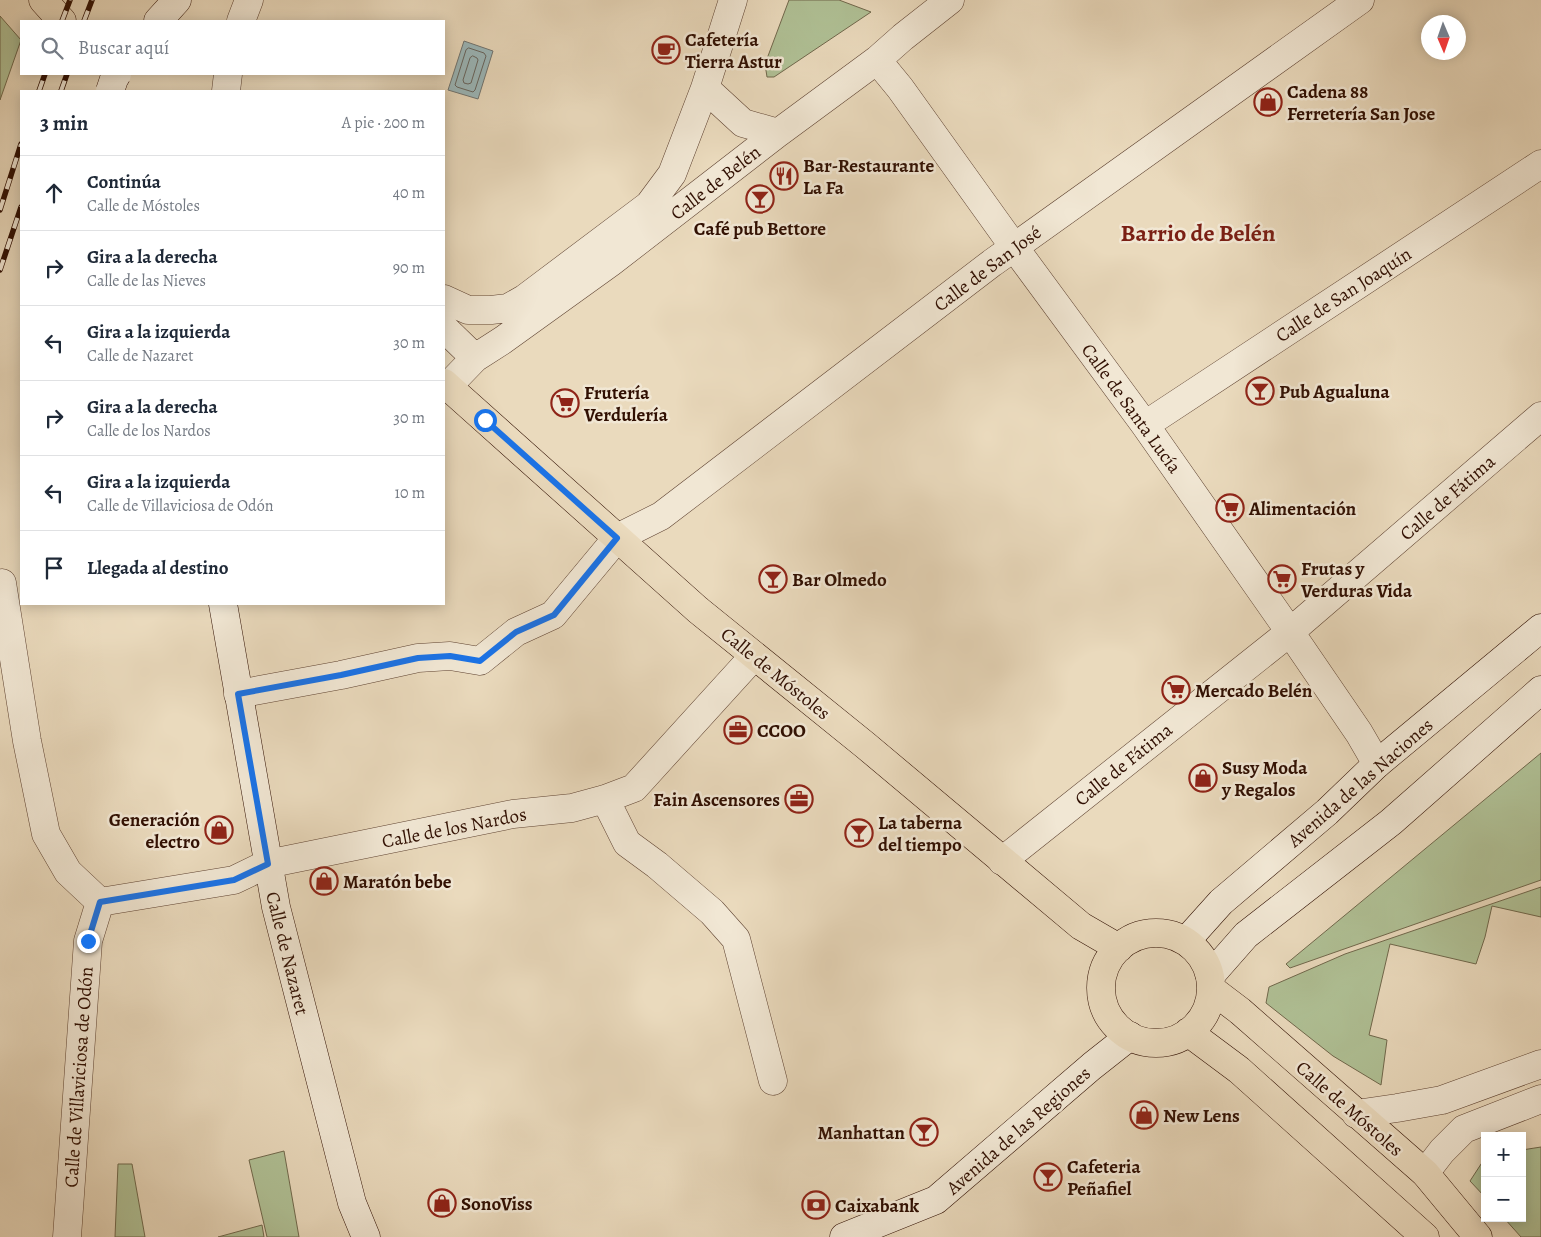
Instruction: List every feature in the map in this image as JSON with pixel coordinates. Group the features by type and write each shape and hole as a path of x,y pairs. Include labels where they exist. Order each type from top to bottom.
{"main road":[{"path":"43,0 61,20"},
{"path":"108,75 121,90"},
{"name":"Calle de Móstoles","path":"446,385 608,548 698,610 865,745 1081,926 1119,948"},
{"path":"1151,933 1169,934 1186,941 1197,950 1205,962 1211,983 1208,1006 1201,1021 1188,1032 1170,1041 1163,1042 1149,1042 1130,1036 1114,1023 1104,1005 1101,984 1106,964 1119,948 1134,937 1151,933"},
{"name":"Calle de Móstoles","path":"1211,983 1356,1114 1425,1173 1478,1237"},
{"path":"1188,1032 1239,1070 1425,1237"}],"street":[{"path":"159,20 177,0"},
{"path":"241,20 249,0"},
{"path":"445,299 468,310 508,308 524,299 649,204 672,174 706,88 733,0"},
{"name":"Calle de Belén","path":"446,385 475,358 610,263 778,133 877,60 950,0"},
{"name":"Calle de San José","path":"608,548 661,516 1014,247 1360,0"},
{"name":"Calle de Santa Lucía","path":"877,60 900,88 1145,425 1290,632 1359,733 1377,764"},
{"path":"110,90 116,75"},
{"path":"226,90 228,75"},
{"path":"706,88 743,123 778,133"},
{"name":"Calle de San Joaquín","path":"1145,425 1541,164"},
{"path":"445,329 475,358"},
{"name":"Calle de Fátima","path":"1002,861 1290,632 1541,416"},
{"path":"238,694 341,675 418,658 450,656 480,661 516,632 554,615 608,548"},
{"path":"2,583 27,741 46,834 68,872 100,902"},
{"name":"Calle de Nazaret","path":"223,605 278,916 352,1203 366,1237"},
{"name":"Avenida de las Naciones","path":"1186,941 1221,902 1327,812 1377,764 1541,628"},
{"name":"Calle de los Nardos","path":"100,902 234,880 268,864 513,814 572,808 634,788 754,656"},
{"path":"1211,983 1246,935 1391,822 1541,690"},
{"path":"605,798 627,843 657,865 712,912 736,939 773,1081"},
{"name":"Calle de Villaviciosa de Odón","path":"67,1237 88,941 100,902"},
{"name":"Avenida de las Regiones","path":"844,1237 936,1200 1092,1066 1130,1036"},
{"path":"1356,1114 1442,1100 1541,1064"},
{"path":"1425,1173 1442,1151 1464,1129 1541,1099"}],"green space":[{"path":"789,0 839,0 871,12 774,77 767,77 765,64"},
{"path":"0,16 20,39 20,43 0,100"},
{"path":"1541,753 1541,880 1290,968 1286,964"},
{"path":"1541,887 1541,917 1492,906 1476,964 1390,944 1369,1035 1387,1040 1381,1085 1333,1056 1266,1003 1269,987 1345,954"},
{"path":"1541,1147 1541,1237 1521,1237 1508,1222 1526,1222 1526,1149"},
{"path":"284,1151 299,1237 267,1237 249,1160"},
{"path":"118,1164 132,1164 145,1237 115,1237"},
{"path":"1481,1164 1481,1193 1470,1181"},
{"path":"262,1225 264,1237 218,1237"}],"water":[{"path":"464,41 493,51 478,99 448,90"}],"railway":[{"path":"62,20 70,0"},
{"path":"84,20 92,0"},
{"path":"39,90 45,75"},
{"path":"61,90 67,75"},
{"path":"0,210 20,147"},
{"path":"0,270 20,210"}],"place":[{"name":"Cafetería Tierra Astur","path":"666,50"},
{"name":"Cadena 88 Ferretería San Jose","path":"1268,102"},
{"name":"Bar-Restaurante La Fa","path":"784,176"},
{"name":"Café pub Bettore","path":"760,199"},
{"name":"Pub Agualuna","path":"1260,391"},
{"name":"Frutería Verdulería","path":"565,403"},
{"name":"Alimentación","path":"1230,508"},
{"name":"Bar Olmedo","path":"773,579"},
{"name":"Frutas y Verduras Vida","path":"1282,579"},
{"name":"Mercado Belén","path":"1176,690"},
{"name":"CCOO","path":"738,730"},
{"name":"Susy Moda y Regalos","path":"1203,778"},
{"name":"Fain Ascensores","path":"799,799"},
{"name":"Generación electro","path":"219,830"},
{"name":"La taberna del tiempo","path":"859,833"},
{"name":"Maratón bebe","path":"324,881"},
{"name":"New Lens","path":"1144,1115"},
{"name":"Manhattan","path":"924,1132"},
{"name":"Cafeteria Peñafiel","path":"1048,1177"},
{"name":"SonoViss","path":"442,1203"},
{"name":"Caixabank","path":"816,1205"}],"district":[{"name":"Barrio de Belén","path":"1198,233"}],"route":[{"path":"88,941 100,902 234,880 268,864 238,694 341,675 418,658 450,656 480,661 516,632 554,615 617,538 485,420"}]}
